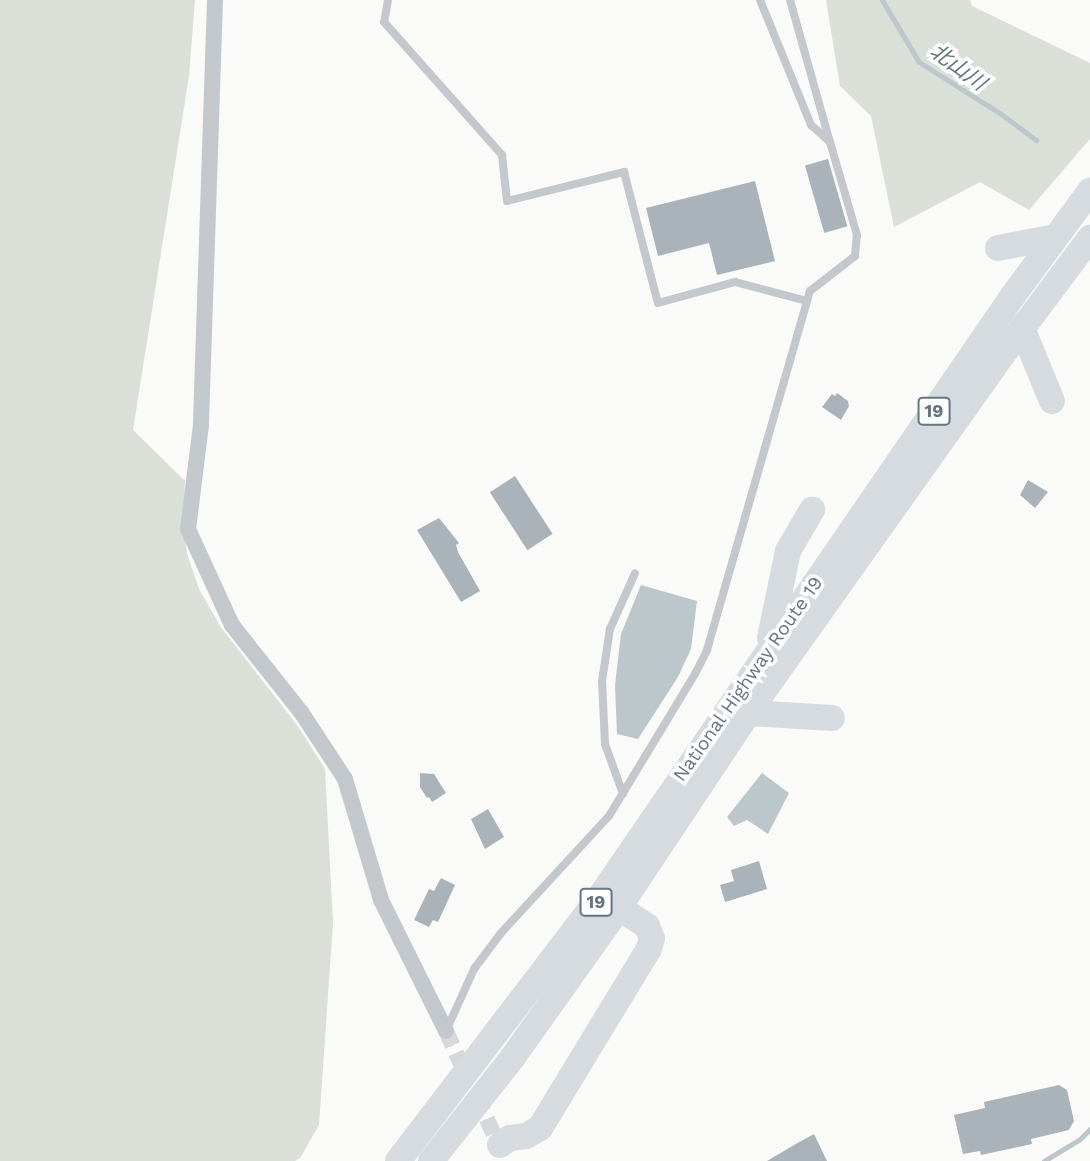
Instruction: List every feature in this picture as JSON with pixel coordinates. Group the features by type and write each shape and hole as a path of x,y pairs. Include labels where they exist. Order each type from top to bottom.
{"highway":[{"name":"National Highway Route 19","path":"398,1161 597,901 768,650 1090,191"},
{"path":"998,248 1056,237"},
{"name":"National Highway Route 19","path":"431,1161 513,1057 619,908 748,713 1022,328 1090,238"},
{"path":"1022,328 1052,401"},
{"path":"768,650 788,551 812,510"},
{"path":"748,713 832,718"},
{"path":"502,1148 510,1138 526,1136 540,1128 649,950 652,938 647,926 619,908"}],"street":[{"path":"215,0 201,425 188,529 232,625 301,712 345,779 381,900 446,1031"}],"lane":[{"path":"387,0 384,22 502,155 507,201 624,172 658,303 735,282 807,301"},
{"path":"760,0 811,125 830,142"},
{"path":"446,1031 474,969 501,933 608,816 695,674 707,650 810,290 855,256 857,235 790,0"},
{"path":"623,794 605,744 602,681 610,629 635,573"}],"shaded area":[{"path":"0,0 195,0 189,76 133,430 185,481 183,521 187,554 199,589 220,626 297,725 325,769 333,923 319,1125 300,1158 295,1161 0,1161"},
{"path":"826,0 970,0 972,6 1090,63 1090,139 1029,210 980,182 894,227 871,116 840,86"},
{"path":"641,585 697,601 691,649 678,677 638,739 617,734 615,685 621,634"},
{"path":"762,773 789,793 768,834 747,820 734,826 727,817"}],"building":[{"path":"828,159 847,226 824,233 805,166"},
{"path":"755,181 775,261 717,275 709,243 658,256 646,208"},
{"path":"837,393 848,401 849,406 841,420 822,407 832,394 835,396"},
{"path":"515,476 553,534 527,550 490,492"},
{"path":"1028,480 1048,492 1035,508 1020,495"},
{"path":"439,518 459,543 456,545 458,552 480,591 461,602 417,530"},
{"path":"420,773 434,774 446,793 432,802 420,787"},
{"path":"488,809 504,837 485,849 471,819"},
{"path":"759,861 767,889 725,902 720,885 734,881 731,870"},
{"path":"441,878 455,885 438,922 433,920 429,927 414,920 429,889 434,891"},
{"path":"1059,1085 1067,1090 1074,1121 1069,1130 1031,1139 1032,1144 981,1155 980,1151 963,1154 954,1115 985,1108 984,1102"},
{"path":"814,1134 827,1161 767,1161 794,1145"}],"waterway":[{"name":"北山川","path":"882,0 919,62 1001,114 1036,140"},
{"path":"1044,1161 1080,1139 1090,1129"}],"tunnel":[{"path":"446,1031 467,1077"},
{"path":"477,1097 495,1137"}]}
